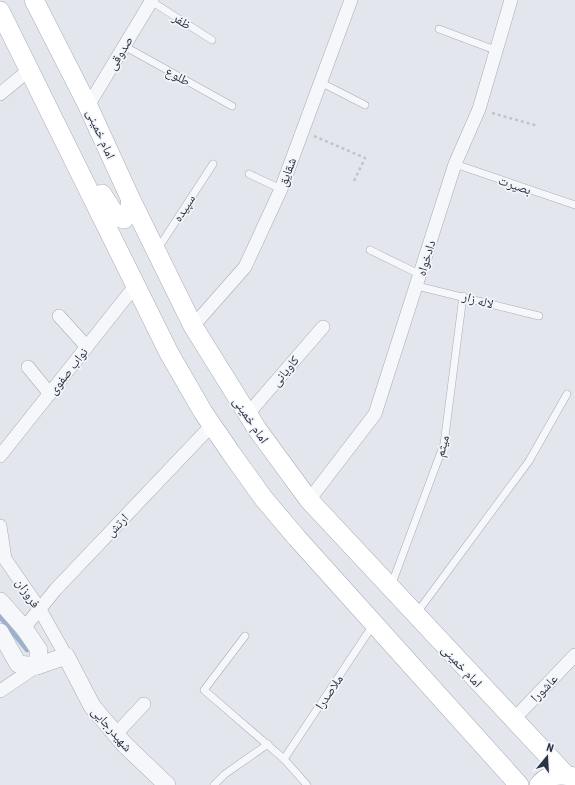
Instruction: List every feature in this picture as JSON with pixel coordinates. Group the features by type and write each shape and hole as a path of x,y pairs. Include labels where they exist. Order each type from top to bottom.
{"main road":[{"name":"امام خمینی","path":"34,0 88,106 131,200 193,326 248,415 309,500 513,720 572,776"},
{"path":"0,11 169,353 212,425 264,499 374,625 520,785"},
{"path":"71,156 87,171 116,216 124,219 129,212 131,200"},
{"path":"539,785 547,778 572,776"}],"street":[{"name":"شقایق","path":"193,326 245,267 281,189 351,0"},
{"name":"دادخواه","path":"309,500 375,414 455,164 479,109 495,50 511,0"},
{"name":"صدوقی","path":"88,106 152,1"},
{"path":"0,94 29,70"},
{"name":"نواب صفوی","path":"0,456 135,286"},
{"path":"59,316 87,347"},
{"name":"کاویانی","path":"248,415 323,327"},
{"path":"28,367 50,394"},
{"name":"ارتش","path":"24,628 39,608 212,425"},
{"name":"فروزان","path":"0,526 5,559 39,608 66,656"},
{"path":"0,601 24,628 39,650 37,666"},
{"path":"0,632 18,664 37,666"},
{"name":"عاشورا","path":"513,720 575,655"},
{"path":"0,691 37,666 66,656"},
{"name":"شهیدرجایی","path":"66,656 92,706 116,734 167,785"},
{"path":"116,734 144,704"}],"lane":[{"name":"ظفر","path":"152,1 212,40"},
{"path":"439,29 495,50"},
{"name":"طلوع","path":"124,46 232,106"},
{"path":"320,82 365,105"},
{"name":"سپیده","path":"156,252 213,164"},
{"name":"بصیرت","path":"455,164 575,205"},
{"path":"249,174 281,189"},
{"name":"لاله زار","path":"370,250 419,280 463,296 539,316"},
{"name":"میثم","path":"391,588 444,444 463,296"},
{"path":"415,616 529,461 567,394"},
{"name":"ملاصدرا","path":"284,759 374,625"},
{"path":"245,636 204,690 268,744 284,759 307,785"},
{"path":"214,785 225,774 268,744"}],"path":[{"path":"479,109 538,126"},
{"path":"302,131 365,158 354,181"}],"waterway":[{"path":"0,617 27,650"}]}
